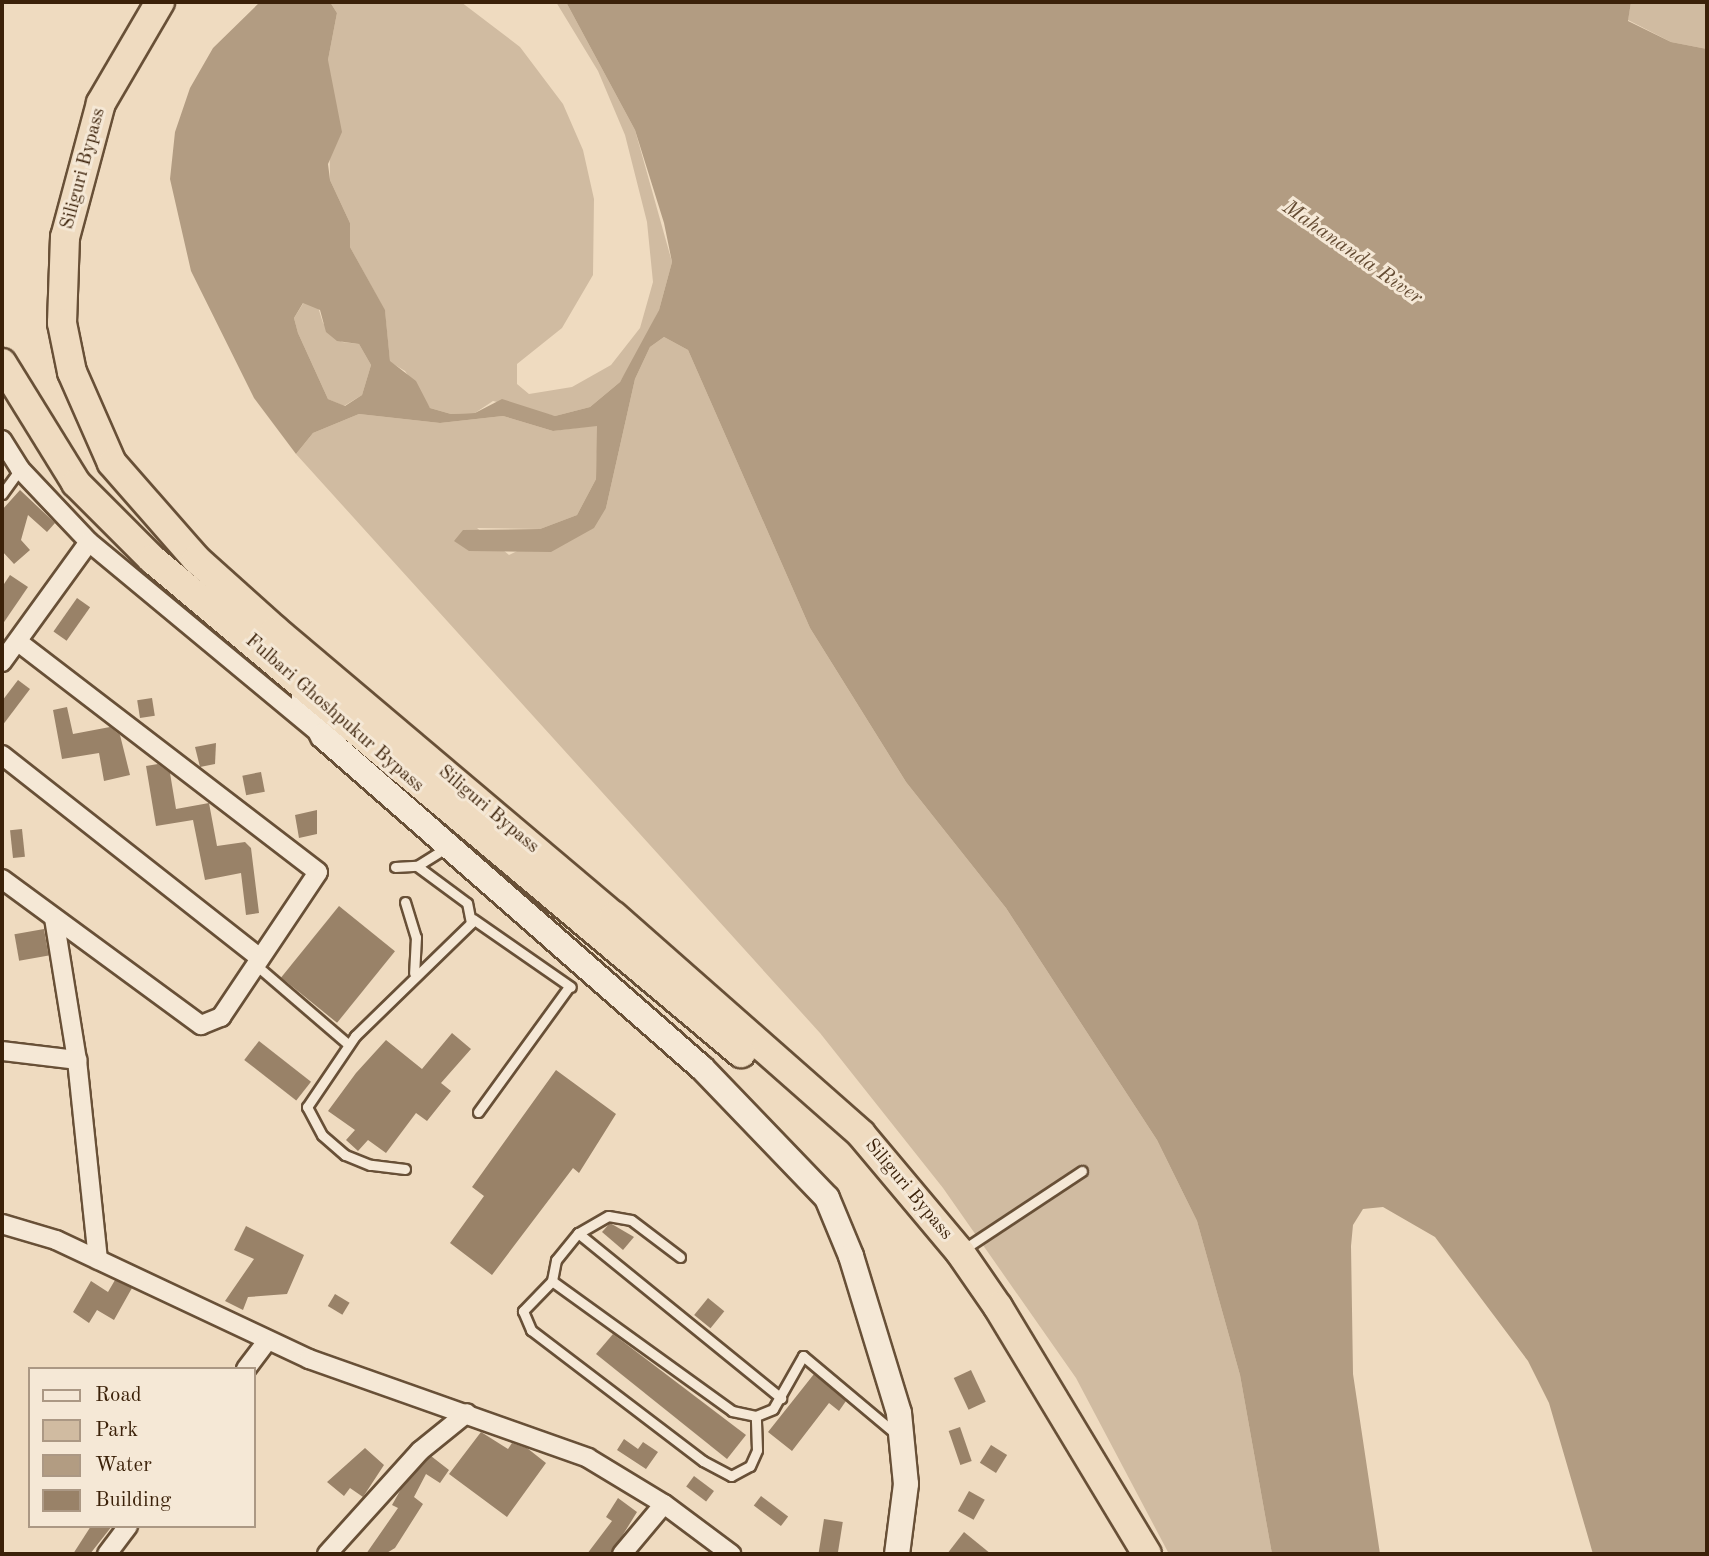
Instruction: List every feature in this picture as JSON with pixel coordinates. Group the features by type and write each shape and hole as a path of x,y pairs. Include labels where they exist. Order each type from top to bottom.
{"highway":[{"name":"Siliguri Bypass","path":"160,2 101,103 65,237 62,323 72,373 112,463 196,559 861,1134 960,1252 1100,1468 1147,1554"},
{"name":"Fulbari Ghoshpukur Bypass","path":"2,363 76,483 152,559 709,1028 814,1106 928,1215"}],"main road":[{"path":"304,689 304,703 323,736 589,965 748,1111 817,1184 851,1256 904,1441 906,1484 897,1554"}],"street":[{"path":"2,440 20,469 89,542 323,736"},
{"path":"2,662 89,542"},
{"path":"2,879 201,1025 221,1017 318,872 18,642"},
{"path":"2,755 258,962"},
{"path":"54,918 77,1060 98,1260"},
{"path":"2,1051 77,1060"},
{"path":"2,1224 49,1236 267,1341 371,1383 467,1413 588,1458 664,1504 731,1554"},
{"path":"248,1367 267,1341"},
{"path":"327,1554 420,1451 467,1413"},
{"path":"622,1554 664,1504"},
{"path":"107,1554 126,1528"}],"lane":[{"path":"2,494 20,469"},
{"path":"395,867 417,866 438,853"},
{"path":"417,866 467,903 473,919 527,952 570,987 478,1112"},
{"path":"405,902 416,937 414,973"},
{"path":"405,1169 370,1166 345,1155 308,1112 309,1098 348,1044 414,973 473,919"},
{"path":"258,962 348,1044"},
{"path":"960,1252 1082,1171"},
{"path":"680,1257 642,1227 619,1216 597,1220 578,1233 556,1260 552,1281 523,1311 530,1331 713,1468 731,1476 750,1466 757,1450 756,1416"},
{"path":"578,1233 781,1398"},
{"path":"552,1281 725,1408 756,1416"},
{"path":"756,1416 781,1398 803,1356 904,1441"}],"green space":[{"path":"330,2 461,2 520,47 563,104 583,150 594,199 593,275 562,328 517,364 517,384 529,394 572,387 611,365 640,328 653,282 647,222 625,135 598,71 556,2 566,2 635,130 672,262 659,310 638,353 620,382 590,407 555,416 493,401 475,413 451,414 430,408 405,371 390,362 385,311 350,247 350,223 330,180 328,60 337,13"},
{"path":"1631,2 1707,2 1707,49 1671,42 1628,20"},
{"path":"304,302 318,307 323,323 342,342 359,344 371,365 362,395 344,406 328,399 298,333 294,318"},
{"path":"664,337 688,350 810,628 906,782 1006,908 1157,1140 1197,1221 1240,1375 1272,1554 1169,1554 1076,1378 943,1188 820,1033 296,454 313,433 359,414 440,423 503,416 553,431 598,425 596,479 577,515 540,529 477,528 509,555 606,508 635,379 650,347"}],"water":[{"name":"Mahananda River","path":"260,2 330,2 337,13 328,60 342,132 328,164 330,180 350,223 350,247 385,310 390,361 416,381 430,408 451,414 475,413 502,399 555,416 590,407 620,382 659,310 672,262 664,223 635,130 566,2 1631,2 1628,21 1671,42 1707,49 1707,1554 1593,1554 1549,1403 1528,1361 1435,1237 1383,1207 1363,1209 1353,1225 1351,1246 1353,1374 1380,1554 1272,1554 1240,1375 1197,1221 1157,1140 1006,908 906,782 810,628 688,350 664,337 650,347 635,379 606,508 594,528 551,552 469,551 454,541 463,530 540,529 577,515 596,479 597,426 553,431 503,416 440,423 359,414 313,433 296,454 254,398 191,271 170,179 175,132 190,88 213,48","holes":["303,303 320,310 326,332 337,341 359,344 371,365 362,395 345,406 328,399 298,333 294,318"]}],"building":[{"path":"20,490 55,523 47,532 28,515 21,540 30,550 14,564 2,551 2,510"},
{"path":"10,575 28,587 2,625 2,587"},
{"path":"77,598 90,607 67,641 53,632"},
{"path":"18,680 30,689 2,726 2,701"},
{"path":"152,698 155,716 140,718 137,700"},
{"path":"67,707 73,734 110,727 120,735 130,775 104,781 99,753 62,759 53,710"},
{"path":"216,743 215,764 200,767 195,747"},
{"path":"158,764 170,773 176,809 209,803 217,846 245,842 251,848 259,913 246,915 241,873 205,880 193,820 156,826 146,766"},
{"path":"261,772 265,792 246,795 242,776"},
{"path":"317,810 317,834 299,838 295,815"},
{"path":"22,829 25,857 13,858 10,830"},
{"path":"339,906 395,951 337,1023 281,977"},
{"path":"44,929 49,956 19,961 14,934"},
{"path":"452,1033 471,1049 441,1083 451,1091 427,1121 416,1113 386,1153 368,1140 358,1151 346,1140 355,1130 328,1111 356,1073 386,1040 422,1069"},
{"path":"259,1041 311,1082 296,1101 244,1060"},
{"path":"556,1070 616,1114 579,1173 573,1168 492,1275 450,1243 484,1196 472,1187"},
{"path":"610,1223 634,1237 623,1250 602,1232"},
{"path":"246,1226 304,1255 287,1294 248,1297 243,1310 225,1301 254,1259 234,1250"},
{"path":"115,1280 132,1288 114,1320 97,1310 89,1323 73,1312 91,1281 108,1292"},
{"path":"335,1294 350,1303 342,1315 328,1306"},
{"path":"708,1298 724,1311 710,1328 694,1315"},
{"path":"613,1334 746,1435 727,1459 596,1354"},
{"path":"971,1370 986,1402 969,1410 954,1378"},
{"path":"814,1374 846,1401 839,1411 829,1403 792,1451 768,1432"},
{"path":"960,1427 972,1461 960,1465 949,1431"},
{"path":"481,1432 508,1449 512,1443 527,1448 546,1463 507,1517 449,1474"},
{"path":"624,1439 638,1449 643,1442 658,1452 646,1469 617,1450"},
{"path":"991,1445 1007,1455 996,1473 980,1463"},
{"path":"365,1448 384,1465 363,1497 350,1488 344,1496 327,1482"},
{"path":"431,1456 449,1470 440,1483 426,1474 414,1497 423,1504 395,1548 385,1554 366,1554 398,1508 392,1505 401,1489"},
{"path":"694,1476 714,1491 706,1501 686,1486"},
{"path":"969,1491 985,1500 974,1520 958,1511"},
{"path":"761,1496 788,1516 781,1526 754,1506"},
{"path":"618,1498 637,1512 611,1554 587,1554 612,1521 606,1517"},
{"path":"824,1519 843,1522 838,1554 819,1554"},
{"path":"90,1528 110,1528 90,1554 73,1554"},
{"path":"964,1532 991,1554 947,1554"}]}
